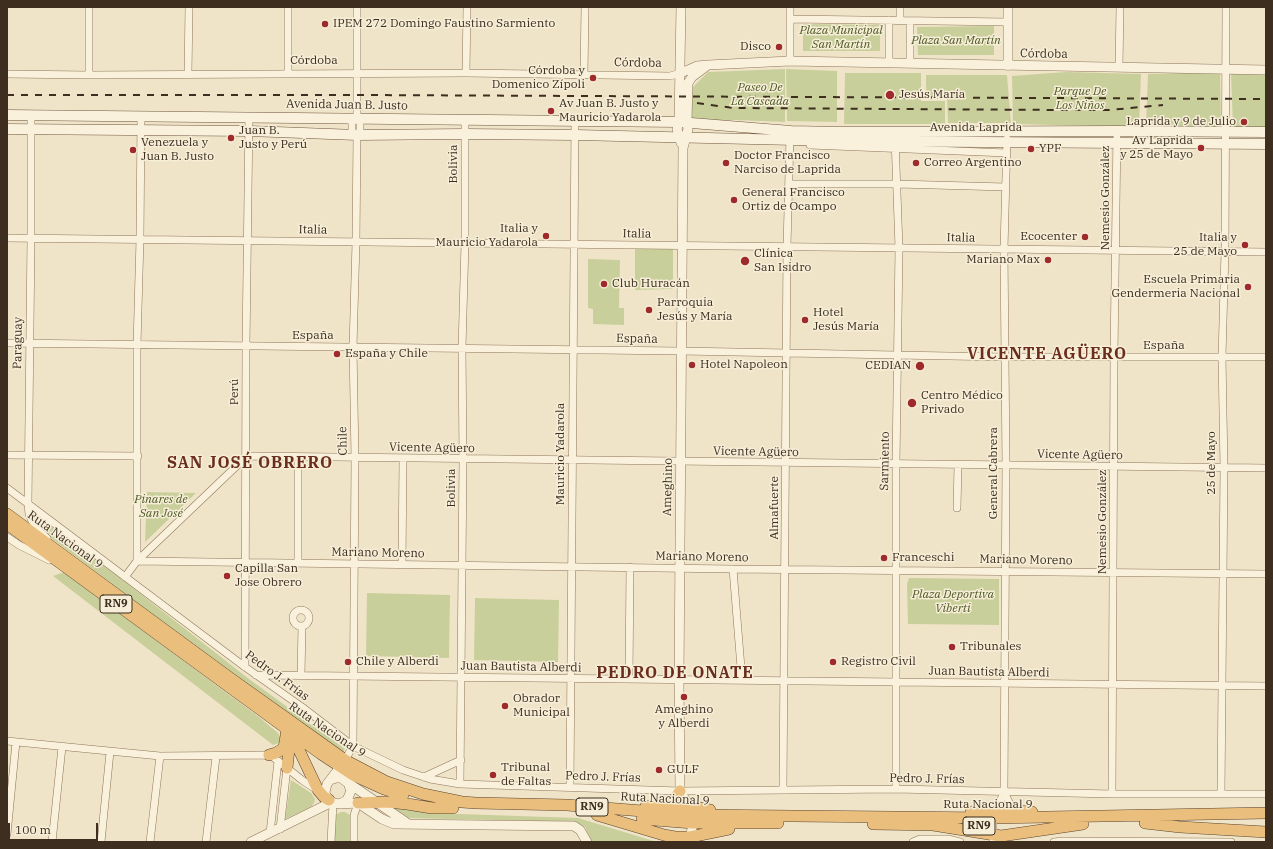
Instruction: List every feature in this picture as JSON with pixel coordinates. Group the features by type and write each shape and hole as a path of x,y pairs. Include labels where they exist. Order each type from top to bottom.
{"highway":[{"name":"Ruta Nacional 9","path":"7,514 261,701 342,764 365,771 398,786 462,802 566,805 664,822 692,815 746,815 932,821"},
{"name":"Ruta Nacional 9","path":"7,524 269,716 378,786 397,794 453,808 488,811 598,811"},
{"path":"269,716 299,750 329,798"},
{"path":"273,758 276,753 284,748 286,734"},
{"path":"286,734 289,749 287,768"},
{"path":"669,806 680,791"},
{"path":"353,800 407,804 432,808 453,808"},
{"name":"RN9","path":"598,811 616,805 669,806 692,815"},
{"path":"932,821 993,826 1013,810 1070,817"},
{"name":"RN9","path":"598,811 666,838 675,837 690,839 715,831 765,823"},
{"name":"Ruta Nacional 9","path":"993,826 1070,817 1266,813"},
{"path":"932,821 950,814 993,826 1001,836 1014,838 1083,824"},
{"name":"Ruta Nacional 9","path":"692,815 765,823 932,821"},
{"name":"Ruta Nacional 9","path":"993,826 1266,821"},
{"path":"1145,823 1180,827 1266,832"}],"main road":[{"name":"Avenida Juan B. Justo","path":"7,115 683,122"},
{"name":"Avenida Laprida","path":"683,122 790,138"},
{"path":"7,129 141,130 357,135 465,134 683,137"},
{"name":"Avenida Laprida","path":"895,141 1007,131 1266,132"},
{"name":"Avenida Laprida","path":"683,137 790,138 839,141 1266,144"}],"street":[{"path":"89,7 89,75"},
{"path":"188,74 189,7"},
{"path":"288,7 288,73"},
{"name":"Chile","path":"353,746 355,458 353,347 357,135 360,131 360,123 357,118 357,7"},
{"path":"466,73 467,7"},
{"path":"584,74 585,7"},
{"path":"681,7 683,122"},
{"path":"790,7 790,61"},
{"path":"900,7 900,20"},
{"path":"1008,7 1008,66"},
{"path":"1119,67 1120,7"},
{"name":"25 de Mayo","path":"1221,794 1224,468 1222,357 1225,251 1226,7"},
{"path":"790,19 1008,22"},
{"path":"889,20 889,62"},
{"path":"910,20 910,62"},
{"name":"Córdoba","path":"7,74 466,73 670,76 697,66 790,61 910,62 1008,66 1266,70"},
{"path":"683,122 688,83 692,77 708,65"},
{"name":"Paraguay","path":"31,115 28,504 29,514 37,528 66,557"},
{"path":"137,561 137,345 141,116"},
{"name":"Perú","path":"245,667 246,346 249,117"},
{"name":"Bolivia","path":"460,784 463,459 462,348 465,120"},
{"name":"Mauricio Yadarola","path":"570,787 575,121"},
{"name":"Ameghino","path":"680,791 679,679 683,137 677,129 683,122"},
{"name":"General Cabrera","path":"1004,792 1006,465 1004,249 1007,131"},
{"name":"Nemesio González","path":"1112,794 1115,467 1114,356 1117,131"},
{"name":"Almafuerte","path":"784,790 787,246 790,138"},
{"path":"895,141 1006,153"},
{"name":"Sarmiento","path":"895,141 899,248 896,464 896,789"},
{"path":"789,184 897,184 1006,187"},
{"name":"Italia","path":"7,238 1266,252"},
{"name":"España","path":"7,343 787,352 898,355 1266,357"},
{"path":"7,455 138,456"},
{"path":"125,577 137,561 246,457"},
{"name":"Vicente Agüero","path":"246,457 1266,468"},
{"path":"298,458 298,563"},
{"path":"402,564 403,459"},
{"path":"957,508 958,465"},
{"name":"Pedro J. Frías","path":"7,488 245,667 353,746 403,770 424,777 460,784 680,791 896,789 1112,794 1266,794"},
{"path":"7,537 19,545 70,571"},
{"name":"Mariano Moreno","path":"137,561 786,570 1266,574"},
{"path":"630,567 630,679"},
{"path":"733,569 742,680"},
{"path":"301,675 302,626"},
{"name":"Juan Bautista Alberdi","path":"256,675 1266,686"},
{"path":"7,741 160,756 273,758 329,798 353,800 394,824 574,826 578,828 587,842"},
{"path":"7,834 16,742"},
{"path":"331,842 329,798 326,787 353,746"},
{"path":"52,842 62,747"},
{"path":"101,842 110,752"},
{"path":"150,842 160,756"},
{"path":"206,842 216,756"},
{"path":"270,833 273,758"},
{"path":"424,777 461,760"},
{"path":"280,829 287,768"},
{"path":"330,780 338,778 346,781 407,823"},
{"path":"346,781 350,785 353,800 354,842"},
{"path":"680,791 692,815 690,839"},
{"path":"1004,792 1013,810"},
{"path":"993,826 1004,792"},
{"path":"254,841 311,814 329,798"},
{"path":"568,826 575,832 581,842"},
{"path":"913,842 925,839 948,839 960,842"},
{"path":"1054,842 1231,842"}],"green space":[{"name":"Plaza Municipal San Martín","path":"803,24 880,25 880,51 803,51"},
{"name":"Plaza San Martín","path":"994,26 994,55 918,55 917,27"},
{"name":"Paseo De La Cascada","path":"785,69 785,122 736,120 690,121 693,87 708,72"},
{"path":"786,69 837,71 837,122 787,121"},
{"name":"Parque De Los Niños","path":"1066,72 1141,74 1139,127 1013,124 1012,76"},
{"path":"1220,72 1221,127 1146,125 1148,74"},
{"path":"845,73 921,73 921,101 945,101 945,124 844,124"},
{"path":"1231,74 1266,74 1266,127 1233,127"},
{"path":"926,75 1007,75 1011,123 948,123 947,98 926,98"},
{"path":"635,248 673,249 673,289 635,290"},
{"name":"Club Huracán","path":"588,259 620,260 619,308 624,308 624,325 593,324 593,309 588,308"},
{"name":"Pinares de San José","path":"147,492 196,493 145,542"},
{"path":"50,526 124,581 249,679 345,749 341,754 47,535"},
{"path":"64,572 259,717 278,733 281,738 279,743 273,745 53,576"},
{"name":"Plaza Deportiva Viberti","path":"909,578 999,579 999,625 908,624 907,584"},
{"path":"367,593 450,595 449,658 366,656"},
{"path":"475,598 559,600 558,662 474,660"},
{"path":"291,780 311,793 315,799 311,807 285,819"},
{"path":"388,805 430,813 578,818 657,842 591,842 585,827 576,822 408,818"},
{"path":"345,812 350,815 350,842 335,842 335,815"}],"railway":[{"path":"7,95 1266,99"},
{"path":"697,103 733,108 1062,110 1109,110 1163,105"}],"place":[{"name":"IPEM 272 Domingo Faustino Sarmiento","path":"325,24"},
{"name":"Disco","path":"779,47"},
{"name":"Córdoba y Domenico Zípoli","path":"593,78"},
{"name":"Jesús María","path":"890,95"},
{"name":"Av Juan B. Justo y Mauricio Yadarola","path":"551,111"},
{"name":"Laprida y 9 de Julio","path":"1244,122"},
{"name":"Juan B. Justo y Perú","path":"231,138"},
{"name":"Av Laprida y 25 de Mayo","path":"1201,148"},
{"name":"YPF","path":"1031,149"},
{"name":"Venezuela y Juan B. Justo","path":"133,150"},
{"name":"Doctor Francisco Narciso de Laprida","path":"726,163"},
{"name":"Correo Argentino","path":"916,163"},
{"name":"General Francisco Ortiz de Ocampo","path":"734,200"},
{"name":"Italia y Mauricio Yadarola","path":"546,236"},
{"name":"Ecocenter","path":"1085,237"},
{"name":"Italia y 25 de Mayo","path":"1245,245"},
{"name":"Mariano Max","path":"1048,260"},
{"name":"Clínica San Isidro","path":"745,261"},
{"name":"Club Huracán","path":"604,284"},
{"name":"Escuela Primaria Gendermeria Nacional","path":"1248,287"},
{"name":"Parroquia Jesús y María","path":"649,310"},
{"name":"Hotel Jesús María","path":"805,320"},
{"name":"España y Chile","path":"337,354"},
{"name":"Hotel Napoleon","path":"692,365"},
{"name":"CEDIAN","path":"920,366"},
{"name":"Centro Médico Privado","path":"912,403"},
{"name":"Franceschi","path":"884,558"},
{"name":"Capilla San Jose Obrero","path":"227,576"},
{"name":"Tribunales","path":"952,647"},
{"name":"Chile y Alberdi","path":"348,662"},
{"name":"Registro Civil","path":"833,662"},
{"name":"Ameghino y Alberdi","path":"684,697"},
{"name":"Obrador Municipal","path":"505,706"},
{"name":"GULF","path":"659,770"},
{"name":"Tribunal de Faltas","path":"493,775"}],"district":[{"name":"VICENTE AGÜERO","path":"1047,354"},
{"name":"SAN JOSÉ OBRERO","path":"250,463"},
{"name":"PEDRO DE ONATE","path":"675,673"}]}
